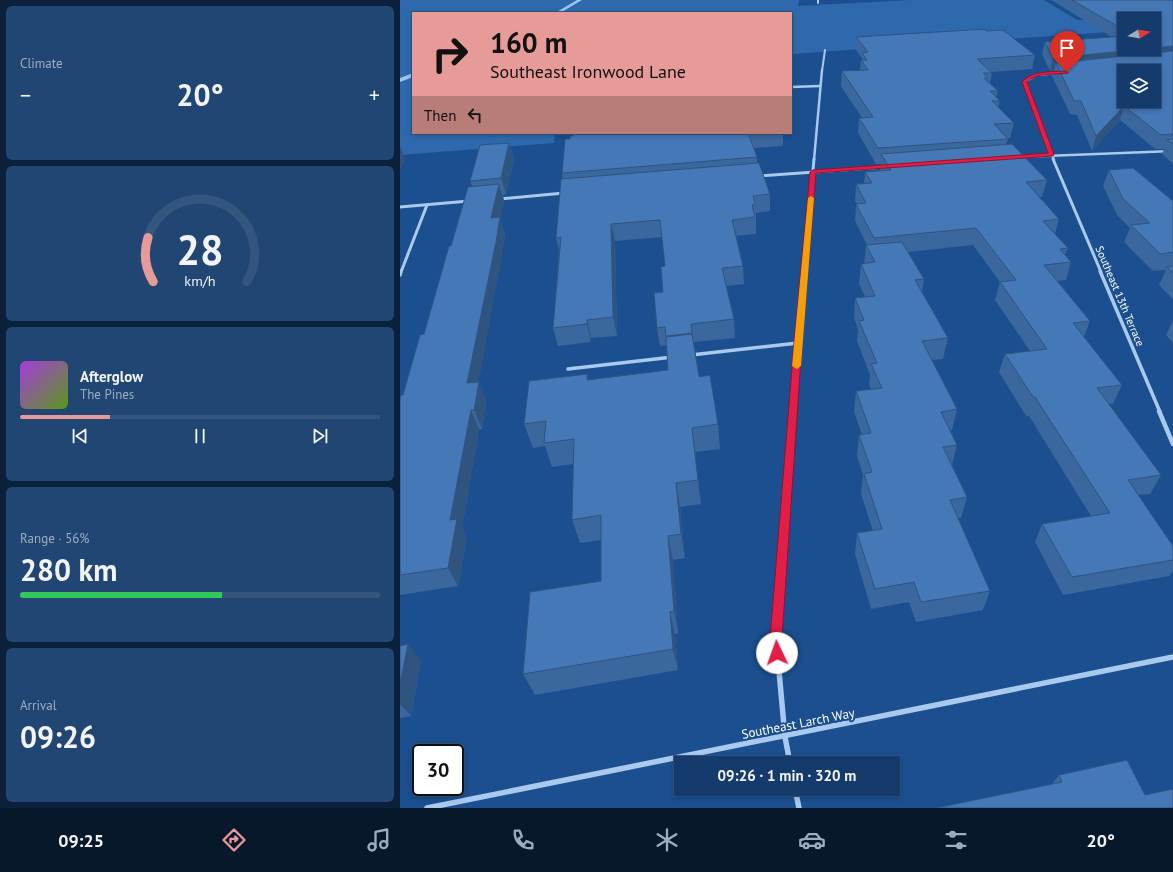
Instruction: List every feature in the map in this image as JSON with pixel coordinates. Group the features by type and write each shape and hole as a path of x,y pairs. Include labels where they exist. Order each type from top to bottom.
{"street":[{"path":"789,756 785,737 776,638 798,343 820,86 825,50"},
{"name":"Southeast 13th Terrace","path":"1059,73 1036,75 1029,77 1025,82 1051,154 1173,444"},
{"path":"792,87 820,86"},
{"path":"1015,157 1051,154 1147,153 1173,151"},
{"path":"753,177 892,166"},
{"path":"499,199 570,192"},
{"path":"400,207 475,201"},
{"path":"400,276 427,205"},
{"path":"683,356 798,343"},
{"path":"568,369 675,357"},
{"name":"Southeast Larch Way","path":"427,808 785,737 1173,657"},
{"path":"796,796 799,808"}],"shaded area":[{"path":"400,0 799,0 798,6 910,0 1044,0 1077,20 1117,18 1117,31 792,54 792,12 412,12 412,134 555,134 554,143 400,155"},
{"path":"1173,14 1161,17 1161,15"}],"building":[{"path":"1072,0 1173,0 1173,46 1161,47 1161,12 1117,12 1117,26"},
{"path":"985,29 986,31 1003,30 1035,55 977,59 992,73 983,73 988,78 984,78 998,91 990,91 1000,101 992,101 1014,123 994,124 1008,139 878,148 859,118 873,117 842,71 868,70 861,60 867,60 862,53 868,52 856,37"},
{"path":"1117,37 1117,52 1053,58 1045,42"},
{"path":"1173,51 1173,134 1161,135 1127,108 1161,108 1161,64 1117,64 1117,108 1122,108 1096,136 1081,101 1074,101 1056,63 1124,56 1161,56 1161,52"},
{"path":"573,134 748,134 757,157 562,173 565,139 570,139 570,136 573,136"},
{"path":"1173,139 1173,144 1167,140"},
{"path":"509,143 501,178 470,181 480,145"},
{"path":"1012,144 1047,180 1026,182 1059,219 1043,221 1068,248 1060,249 1071,262 1044,265 1090,321 1073,323 1122,385 1097,388 1161,475 1128,480 1173,546 1173,560 1072,577 1042,524 1110,513 1035,397 1033,397 1005,354 1047,349 1000,282 1016,280 976,228 874,238 856,204 866,203 856,184 872,183 865,172 891,170 881,154"},
{"path":"759,163 770,194 753,196 755,204 752,205 755,217 732,220 743,266 722,268 734,319 691,324 692,333 666,336 665,327 657,328 654,293 663,292 661,267 665,266 660,220 611,224 613,317 587,320 587,324 553,328 561,237 556,238 561,179"},
{"path":"1133,168 1173,201 1173,252 1160,254 1131,225 1150,223 1123,199 1109,170"},
{"path":"499,184 491,218 500,217 496,242 467,383 479,382 474,410 471,410 450,520 457,519 448,568 400,575 401,395 403,395 420,335 424,334 449,246 451,246 468,187"},
{"path":"902,242 924,279 915,280 948,338 922,341 957,409 941,412 957,445 943,447 967,497 950,500 990,591 921,602 914,582 875,589 857,533 882,529 864,474 872,472 859,435 871,433 856,391 882,388 871,364 877,363 859,321 864,320 855,298 875,296 861,264 875,262 866,245"},
{"path":"1173,266 1173,273 1167,267"},
{"path":"692,334 699,377 710,375 718,424 692,428 698,480 676,483 681,534 668,536 674,611 670,612 673,649 523,674 530,592 601,581 601,515 572,520 574,439 544,443 546,421 524,424 529,381 587,374 587,380 668,370 666,337"},
{"path":"408,644 400,684 400,646"},
{"path":"1127,760 1145,795 1173,789 1173,808 936,808 1062,782 1059,775"}],"waterway":[{"path":"559,12 580,0"},
{"path":"400,80 412,75"}],"slow traffic":[{"path":"797,366 811,198"}],"route":[{"path":"777,653 776,638 798,343 813,172 1051,154 1025,82 1029,77 1036,75 1067,72"}]}
